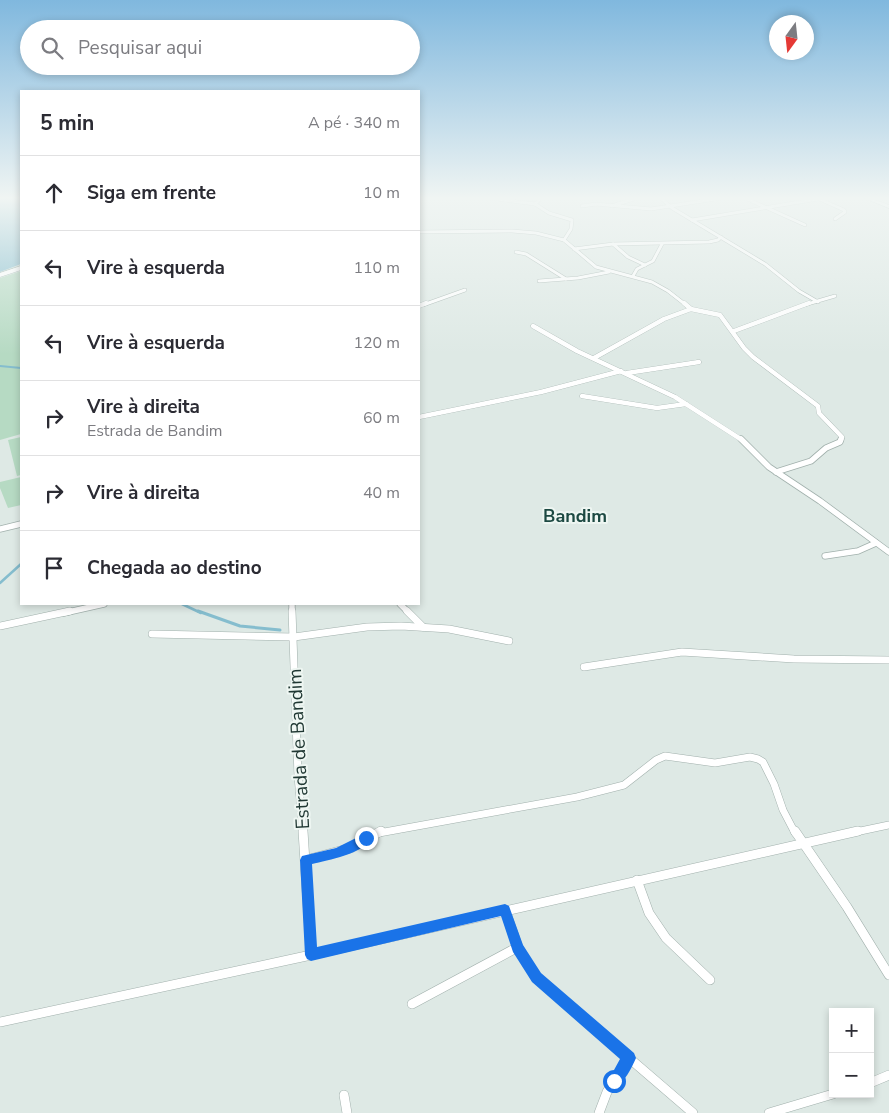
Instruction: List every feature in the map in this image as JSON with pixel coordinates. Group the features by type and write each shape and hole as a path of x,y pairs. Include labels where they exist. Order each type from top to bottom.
{"street":[{"path":"576,250 596,267 608,272 633,276 661,286 690,309 720,315 734,331 744,348 753,357 798,392 816,403 819,413 842,437 840,442 826,448 811,461 776,472"},
{"path":"620,250 628,257 645,266"},
{"path":"633,276 637,269 653,261 659,250"},
{"path":"741,250 818,302"},
{"path":"516,252 526,254 566,279"},
{"path":"0,275 20,268"},
{"path":"539,281 588,277 608,272"},
{"path":"420,306 465,290"},
{"path":"734,331 785,311 835,296"},
{"path":"594,358 664,319 690,309"},
{"path":"533,326 686,404 744,441 764,463 889,552"},
{"path":"420,417 524,396 624,372 699,362"},
{"path":"582,396 657,408 686,404"},
{"path":"0,529 20,524"},
{"path":"825,556 858,551 876,543"},
{"path":"0,626 99,605"},
{"name":"Estrada de Bandim","path":"292,605 298,776 306,860 311,955"},
{"path":"401,605 423,627"},
{"path":"152,634 294,637 368,627 423,627 472,633 509,641"},
{"path":"584,667 682,652 803,659 889,660"},
{"path":"306,860 351,848 382,831 577,797 624,785 656,760 665,756 715,763 750,757 763,762 774,784 782,810 801,843 847,907 889,975"},
{"path":"0,1022 311,955 801,843 889,825"},
{"path":"637,880 649,913 666,938 710,980"},
{"path":"505,910 518,948 536,978 693,1113"},
{"path":"412,1004 518,948"},
{"path":"599,1113 607,1092 629,1058"},
{"path":"874,1082 889,1076"},
{"path":"344,1095 347,1113"},
{"path":"770,1113 829,1095"}],"green space":[{"path":"20,271 20,434 0,440 0,278"},
{"path":"20,437 20,475 17,476 8,440"},
{"path":"20,477 20,505 8,508 0,488 0,482"}],"water":[{"path":"0,250 20,250 20,264 0,272"}],"waterway":[{"path":"0,366 20,368"},
{"path":"0,583 20,565"},
{"path":"184,605 201,613"},
{"path":"198,611 240,626 280,630"}],"district":[{"name":"Bandim","path":"575,516"}],"route":[{"path":"366,838 351,848 306,860 311,955 505,910 518,948 536,978 629,1058 614,1081"}]}
